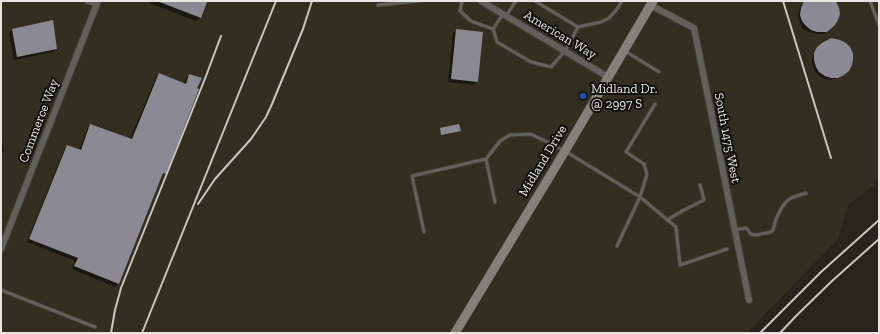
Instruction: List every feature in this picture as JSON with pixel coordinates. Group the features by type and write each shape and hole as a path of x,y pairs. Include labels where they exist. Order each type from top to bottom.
{"street":[{"path":"88,1 97,3"},
{"name":"American Way","path":"481,1 608,77"},
{"name":"Commerce Way","path":"1,249 97,3"},
{"name":"Midland Drive","path":"455,333 652,3"},
{"name":"South 1475 West","path":"652,3 694,28 748,300"}],"lane":[{"path":"378,4 419,1"},
{"path":"462,1 460,11 471,21 493,29"},
{"path":"493,29 516,1"},
{"path":"535,1 578,27 601,22 609,18 622,1"},
{"path":"870,1 879,25"},
{"path":"493,29 497,42 531,62 551,67 565,51 578,27"},
{"path":"624,50 659,72"},
{"path":"617,246 640,197 647,174 644,164 626,152 655,104"},
{"path":"424,232 412,176 486,159 500,141 510,135 531,134 565,151 640,197 667,220 676,228 680,265 727,249"},
{"path":"486,159 496,202"},
{"path":"667,220 704,200 700,185"},
{"path":"735,230 746,228 751,234 756,235 771,232 774,230 776,219 787,201 791,198 806,193"},
{"path":"1,290 95,327"}],"shaded area":[{"path":"1,1 879,1 879,181 848,205 838,239 747,333 1,333"}],"building":[{"path":"157,1 203,1 207,2 201,18"},
{"path":"804,1 836,1 840,14 835,25 827,32 817,32 811,30 802,21 800,15"},
{"path":"53,20 57,49 17,57 12,29"},
{"path":"456,29 483,32 478,82 451,79"},
{"path":"831,38 846,43 853,53 852,65 849,71 838,78 831,78 819,72 814,60 814,53 817,47"},
{"path":"159,73 186,84 189,74 202,78 166,174 163,173 119,284 74,266 78,258 29,239 67,145 81,150 90,124 132,139"},
{"path":"459,124 461,131 441,135 440,128"}],"railway":[{"path":"142,333 276,1"},
{"path":"198,204 215,179 251,139 266,117 303,29 312,1"},
{"path":"783,1 831,158"},
{"path":"111,333 121,288 221,36"},
{"path":"760,333 821,272 879,220"},
{"path":"780,333 832,281 879,239"}],"place":[{"name":"Midland Dr. @ 2997 S","path":"583,96"}]}
